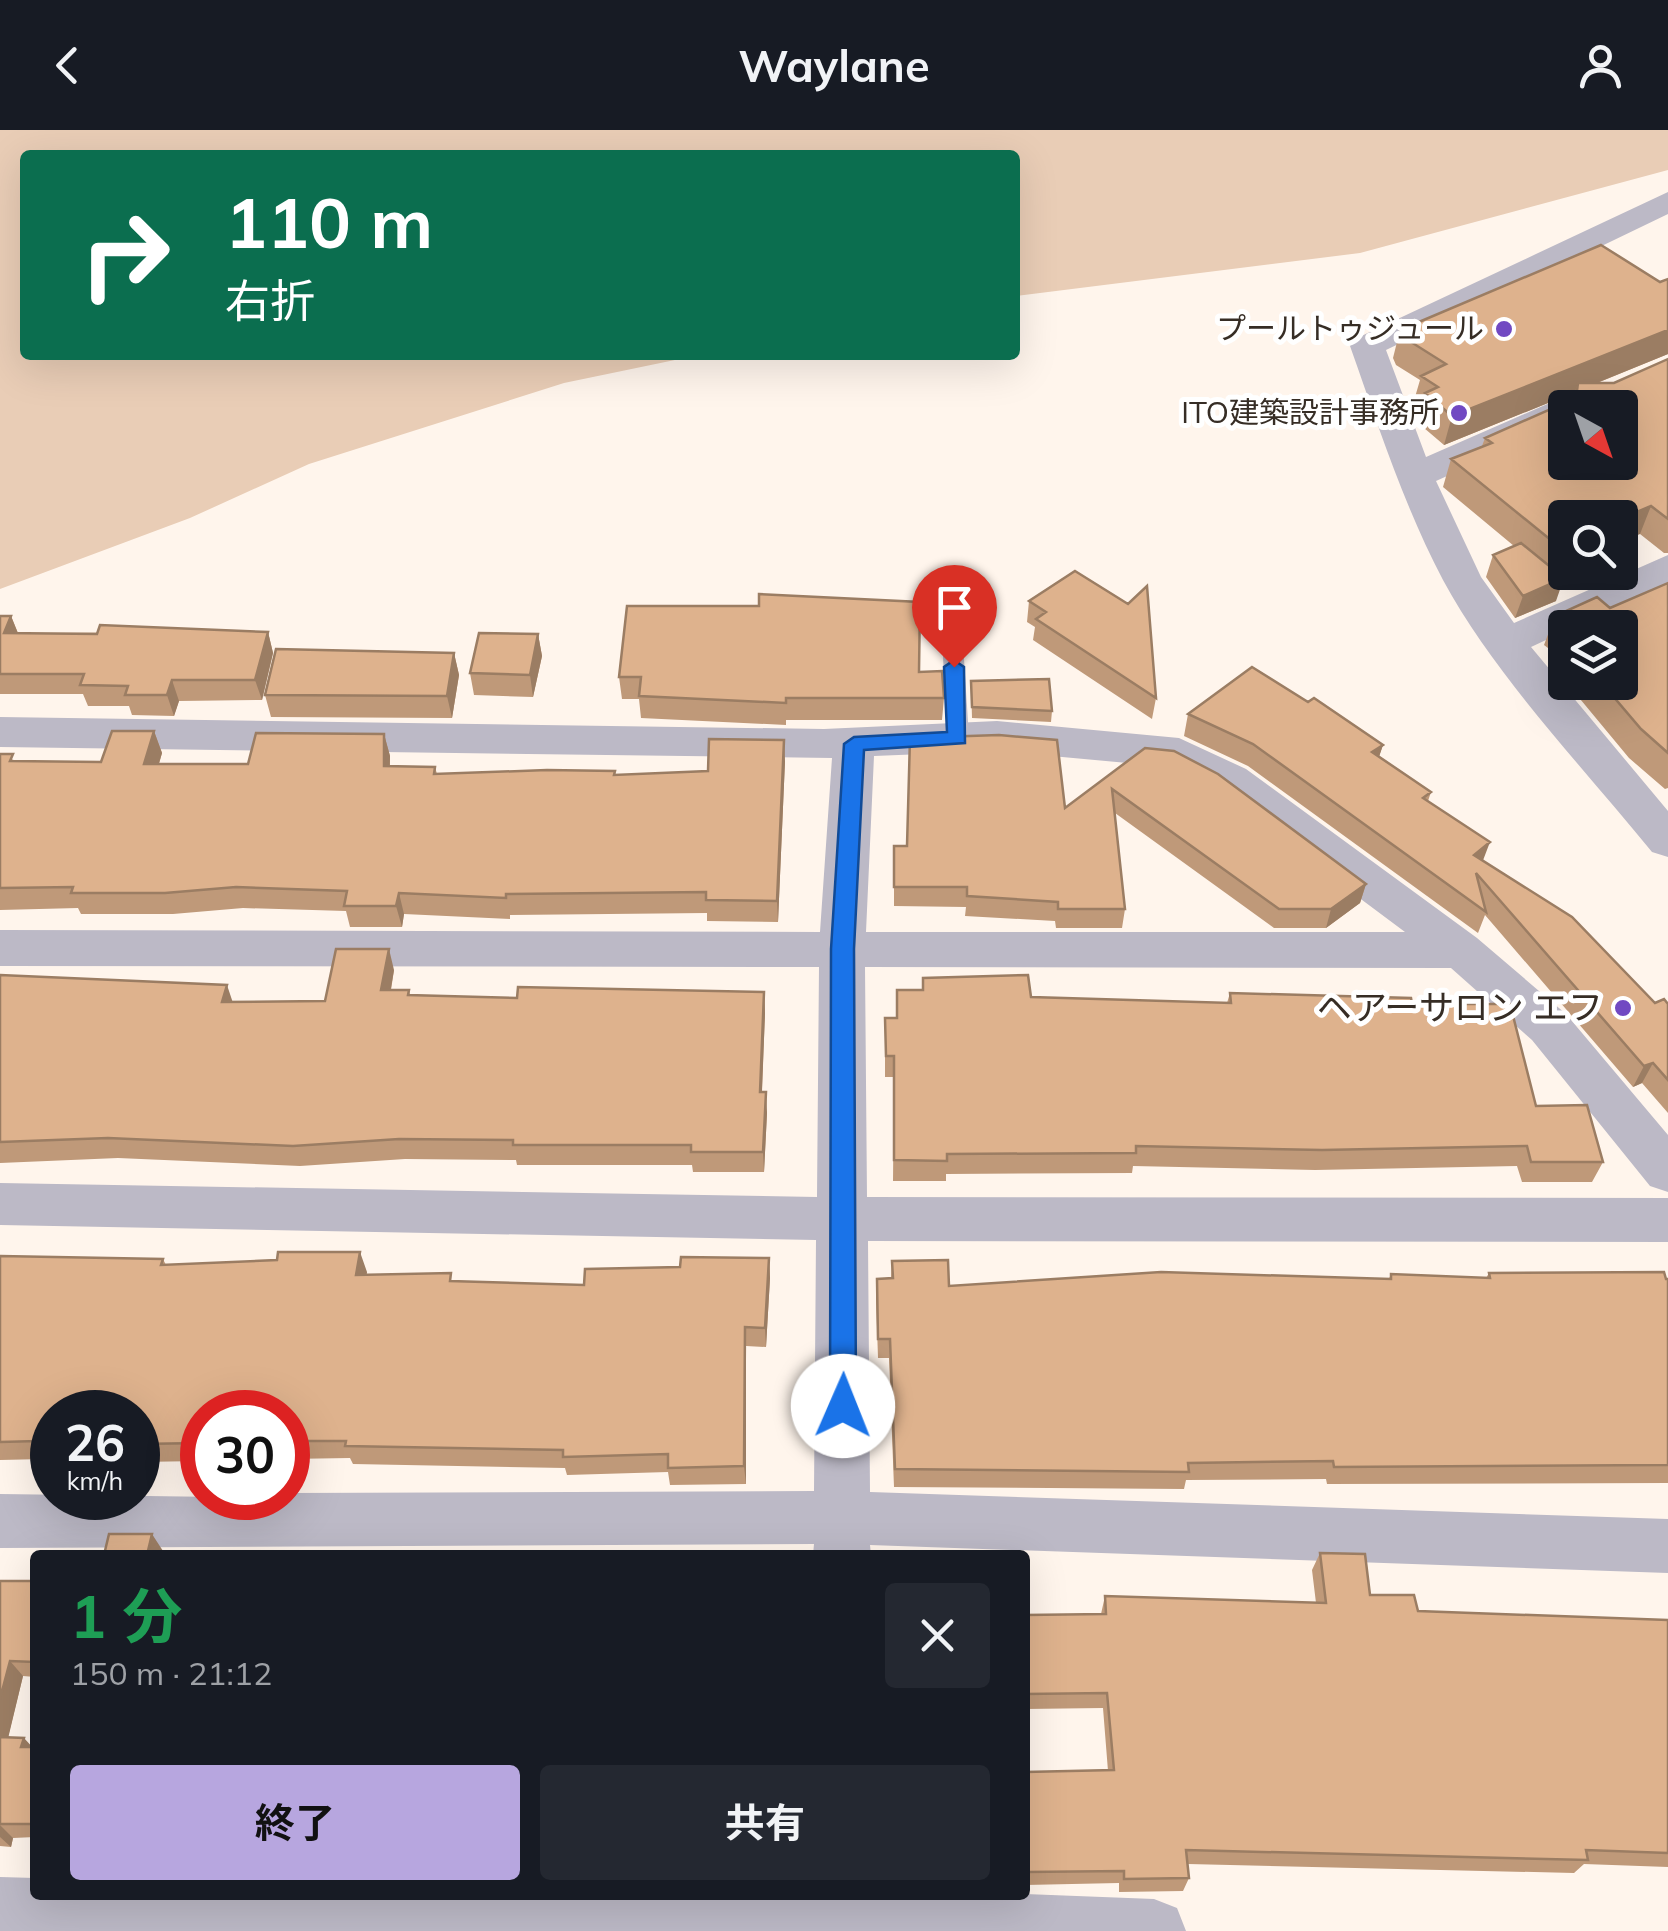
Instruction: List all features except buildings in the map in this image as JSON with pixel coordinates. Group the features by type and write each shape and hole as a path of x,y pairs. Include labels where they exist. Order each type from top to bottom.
{"street":[{"path":"1658,216 1367,346 1415,476 1463,580 1506,642 1666,836"},
{"path":"1415,476 1548,418"},
{"path":"1506,642 1668,568"},
{"path":"0,732 854,744 997,736 1179,753 1231,780 1461,950 1550,1027 1668,1171"},
{"path":"842,1536 846,1219 842,949 854,744"},
{"path":"0,948 1461,950"},
{"path":"0,1204 846,1219 1668,1220"},
{"path":"0,1521 1668,1546"},
{"path":"0,1908 852,1915 1154,1931"}],"lane":[{"path":"950,596 958,738"}],"shaded area":[{"path":"0,130 1668,130 1668,170 1360,253 1020,295 1020,150 20,150 20,360 675,360 564,383 309,464 190,518 0,589"}],"place":[{"name":"プールトゥジュール","path":"1504,329"},
{"name":"ITO建築設計事務所","path":"1459,413"},
{"name":"ヘアーサロン エフ","path":"1623,1008"}],"route":[{"path":"843,1406 846,1219 842,949 854,744 958,738 954,667"}]}
